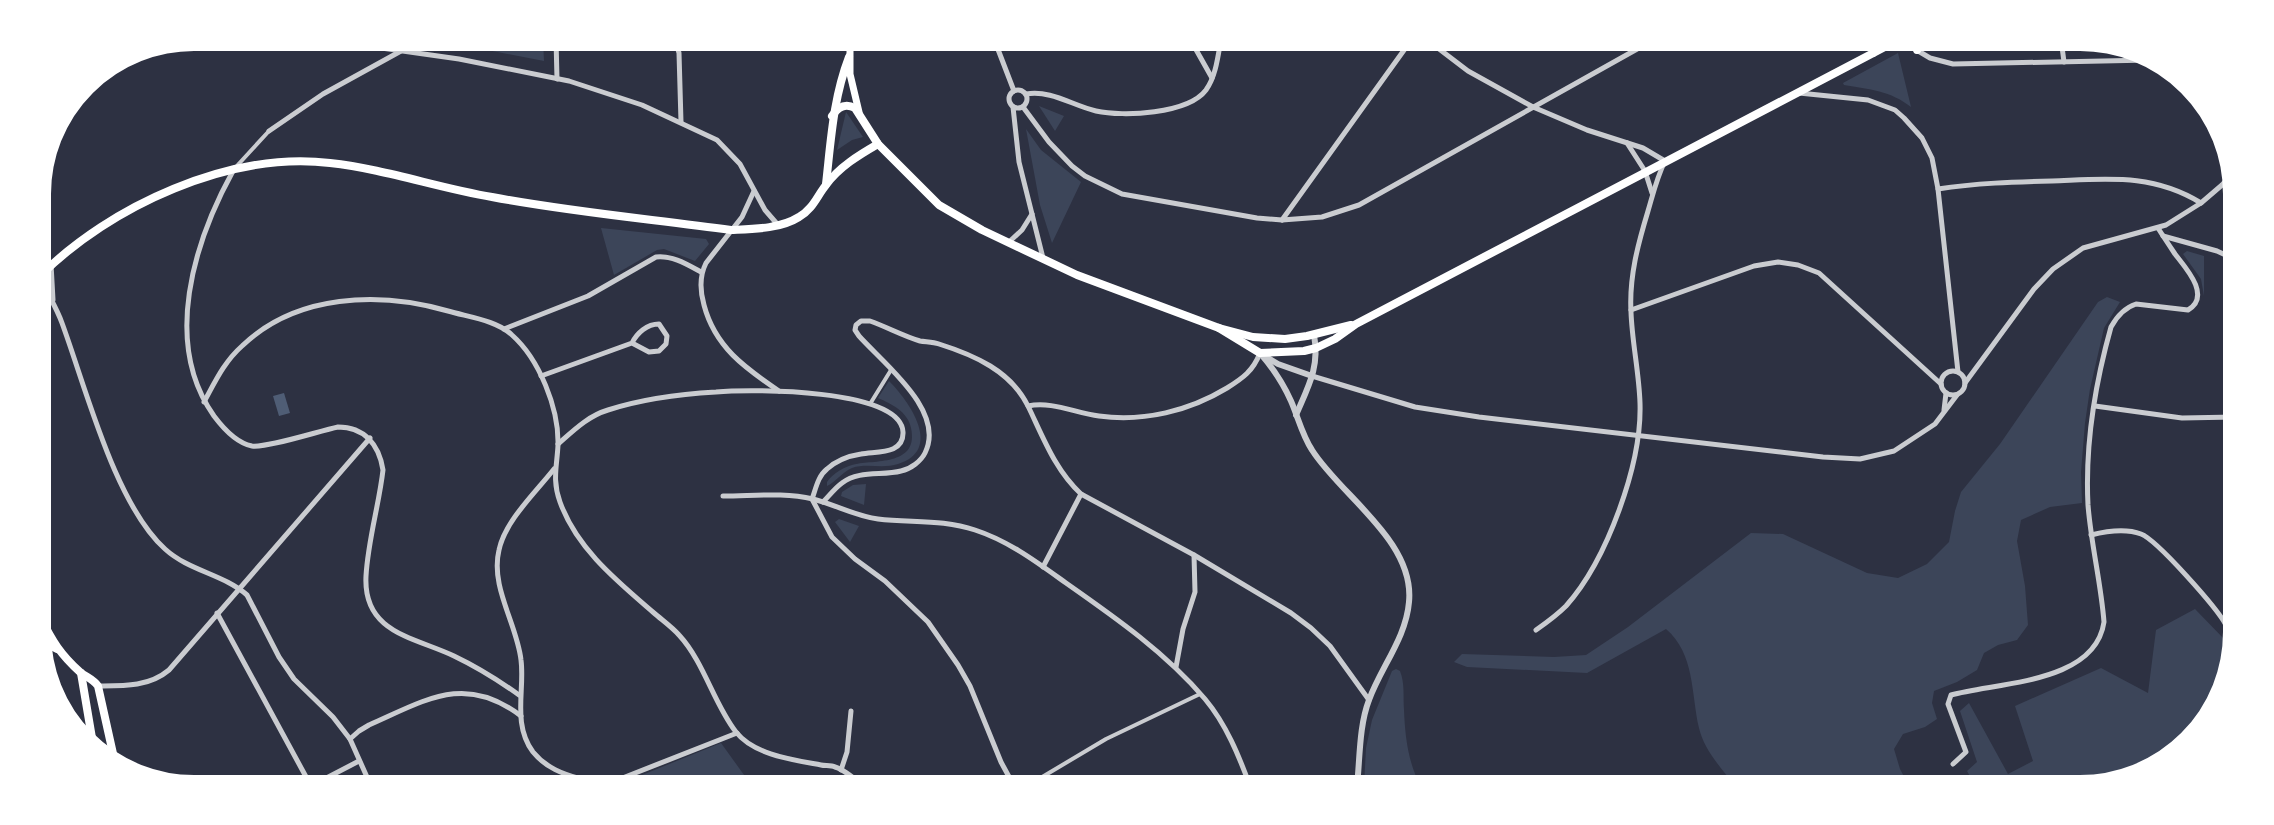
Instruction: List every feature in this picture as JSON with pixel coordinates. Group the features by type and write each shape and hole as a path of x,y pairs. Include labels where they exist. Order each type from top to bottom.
{"main road":[{"path":"850,48 852,87 859,112 878,144 939,205 982,230 1077,275 1219,328 1268,339 1311,336"},
{"path":"1873,52 1874,48"},
{"path":"1219,328 1260,353 1298,352 1316,348 1335,339 1356,324 1881,48"},
{"path":"826,185 832,116 849,57"},
{"path":"832,116 839,108 850,105 859,112"},
{"path":"48,267 98,229 134,208 199,179 266,163 307,161 357,167 490,197 593,214 731,230 778,225 800,217 819,198 826,185 843,168 878,144"},
{"path":"829,158 834,164 843,168"},
{"path":"1260,353 1271,344 1297,341 1356,324"},
{"path":"48,630 57,649"},
{"path":"49,645 57,649 81,673 94,680 98,686 113,754"},
{"path":"81,673 92,736"}],"street":[{"path":"381,48 459,59 557,79 642,105 681,122 717,140 725,147 740,164 765,210 778,225"},
{"path":"556,48 557,79"},
{"path":"677,48 681,122"},
{"path":"997,48 1014,91"},
{"path":"1195,48 1212,78"},
{"path":"1026,94 1049,94 1101,112 1139,114 1167,109 1199,97 1206,91 1212,78 1219,48"},
{"path":"1282,220 1406,48"},
{"path":"1438,48 1468,71 1533,107 1587,130 1648,150 1665,161 1652,193 1633,272 1631,310 1640,403 1638,435 1629,480 1605,543 1580,588 1567,605 1536,630"},
{"path":"1024,107 1048,142 1072,166 1084,176 1122,194 1257,218 1282,220 1322,217 1359,205 1639,48"},
{"path":"1915,48 1930,58 1952,64 2139,60"},
{"path":"2062,48 2064,62"},
{"path":"402,51 323,94 269,131 233,171 222,190 206,232 187,303 189,358 194,379 204,402 230,434 244,443 253,446 338,427 350,427 360,430 370,438 382,460 384,470 366,576 369,599 375,613 391,630 474,665 519,695"},
{"path":"1024,107 1027,99 1026,94 1022,90 1014,91 1009,97 1009,102 1013,107 1019,162 1043,258"},
{"path":"1796,92 1868,100 1895,110 1904,118 1925,145 1932,158 1938,189 1955,371"},
{"path":"1013,107 1024,107"},
{"path":"1627,143 1645,171 1652,193"},
{"path":"1938,189 2011,182 2130,179 2162,185 2188,195 2201,203"},
{"path":"1260,353 1278,364 1312,376 1415,407 1478,417 1824,457 1860,459 1894,451 1935,424 1963,390 1972,372 2034,289 2053,269 2083,248 2158,228 2184,215 2225,181"},
{"path":"754,191 745,211 701,272 700,287 715,334 731,355 780,391"},
{"path":"1008,242 1022,230 1032,214"},
{"path":"1953,764 1966,752 1948,704 1951,695 1991,689 2049,674 2077,662 2094,647 2101,635 2104,622 2091,535 2088,471 2095,406 2109,335 2115,319 2122,312 2136,304 2185,310 2196,304 2197,289 2192,276 2158,228"},
{"path":"2163,236 2226,255"},
{"path":"504,329 588,296 656,257 664,256 673,259 701,272"},
{"path":"1631,310 1754,266 1778,262 1798,265 1819,273 1941,384 1946,393 1944,412"},
{"path":"51,264 53,300"},
{"path":"48,291 107,448 140,519 153,537 177,559 239,587 248,595 294,679 333,717 350,739 367,778"},
{"path":"204,402 222,369 241,346 254,335 278,319 324,303 362,299 404,302 435,307 504,329 524,348 541,376 552,407 558,444 554,469 559,501 578,538 616,580 678,633 696,660 737,732 748,742 779,756 836,767 852,778"},
{"path":"823,502 847,479 864,474 903,471 917,462 926,450 930,433 927,418 904,382 859,336 854,327 858,323 870,321 919,340 937,343 984,362 997,369 1010,382 1028,406 1052,456 1071,485 1081,494 1194,556 1291,613 1330,646 1369,700"},
{"path":"541,376 632,343 636,336 651,324 659,324 667,336 666,344 659,352 649,352 632,343"},
{"path":"1296,415 1316,366 1316,348 1311,336"},
{"path":"1028,406 1043,404 1098,416 1128,418 1176,411 1212,397 1246,375 1252,370 1260,353"},
{"path":"1260,353 1281,380 1310,448 1391,542 1404,568 1409,584 1410,600 1407,616 1393,652 1369,700 1362,737 1359,777"},
{"path":"870,404 892,370"},
{"path":"1927,371 1943,376 1955,371"},
{"path":"1955,371 1963,376 1965,383"},
{"path":"1963,376 1972,372"},
{"path":"1941,384 1943,376"},
{"path":"558,444 590,417 610,410 688,395 749,390 780,391 831,396 870,404 894,415 902,424 903,439 899,445 888,451 852,456 834,464 821,474 812,499 832,537 855,559 884,581 928,622 970,686 1001,762 1009,778"},
{"path":"1946,393 1957,395"},
{"path":"2095,406 2182,418 2226,417"},
{"path":"98,686 135,686 159,678 169,670 370,438"},
{"path":"554,469 508,526 498,551 498,577 521,657 519,695 525,738 532,751 543,761 561,774 575,778"},
{"path":"1043,567 1081,494"},
{"path":"723,496 781,495 812,499 862,516 934,522 973,529 1002,541 1043,567 1142,639 1176,667 1200,694 1226,730 1246,777"},
{"path":"2091,535 2127,531 2148,538 2164,552 2209,602 2226,625"},
{"path":"1176,667 1182,629 1195,592 1194,556"},
{"path":"217,613 307,778"},
{"path":"350,739 359,731 376,722 436,696 455,692 473,693 492,699 507,706 521,716"},
{"path":"1041,778 1106,739 1200,694"},
{"path":"841,770 847,752 851,711"},
{"path":"623,778 737,732"},
{"path":"326,778 359,761"}],"shaded area":[{"path":"477,48 543,48 544,61"},
{"path":"1898,53 1911,107 1888,94 1844,85 1843,83"},
{"path":"1039,106 1064,116 1055,131"},
{"path":"846,112 863,137 852,140 837,150"},
{"path":"1026,129 1041,150 1081,182 1052,243 1040,205"},
{"path":"601,228 706,239 709,244 695,261 664,249 657,250 614,275"},
{"path":"2187,251 2204,256 2204,296 2201,279 2183,254"},
{"path":"2107,297 2120,302 2104,328 2090,389 2081,472 2082,503 2050,507 2021,520 2017,541 2025,586 2028,625 2017,640 1998,645 1984,653 1977,670 1957,682 1934,691 1932,703 1937,719 1925,727 1903,734 1894,749 1904,777 1728,777 1714,759 1701,736 1687,662 1675,639 1666,629 1587,673 1467,667 1454,662 1462,654 1554,657 1586,655 1628,627 1751,533 1783,534 1867,573 1898,578 1927,564 1949,542 1961,492 2000,444 2098,302"},
{"path":"889,381 913,412 921,437 919,448 912,457 898,464 852,468 827,486 827,482 844,468 856,464 885,461 903,455 909,449 912,440 911,428 907,417 894,406 878,398"},
{"path":"284,393 290,413 279,416 273,396"},
{"path":"866,484 864,505 841,496 842,492 853,485"},
{"path":"839,519 859,526 850,542 835,522"},
{"path":"2195,609 2226,639 2224,660 2219,678 2207,704 2184,735 2169,747 2154,758 2109,775 2090,777 1970,777 1967,771 1977,762 1960,711 1969,703 2008,774 2033,761 2015,706 2101,668 2148,693 2156,630"},
{"path":"1396,669 1400,671 1403,681 1405,729 1408,749 1417,777 1364,777 1366,748 1372,720 1392,671"},
{"path":"721,743 746,778 635,778"}]}
